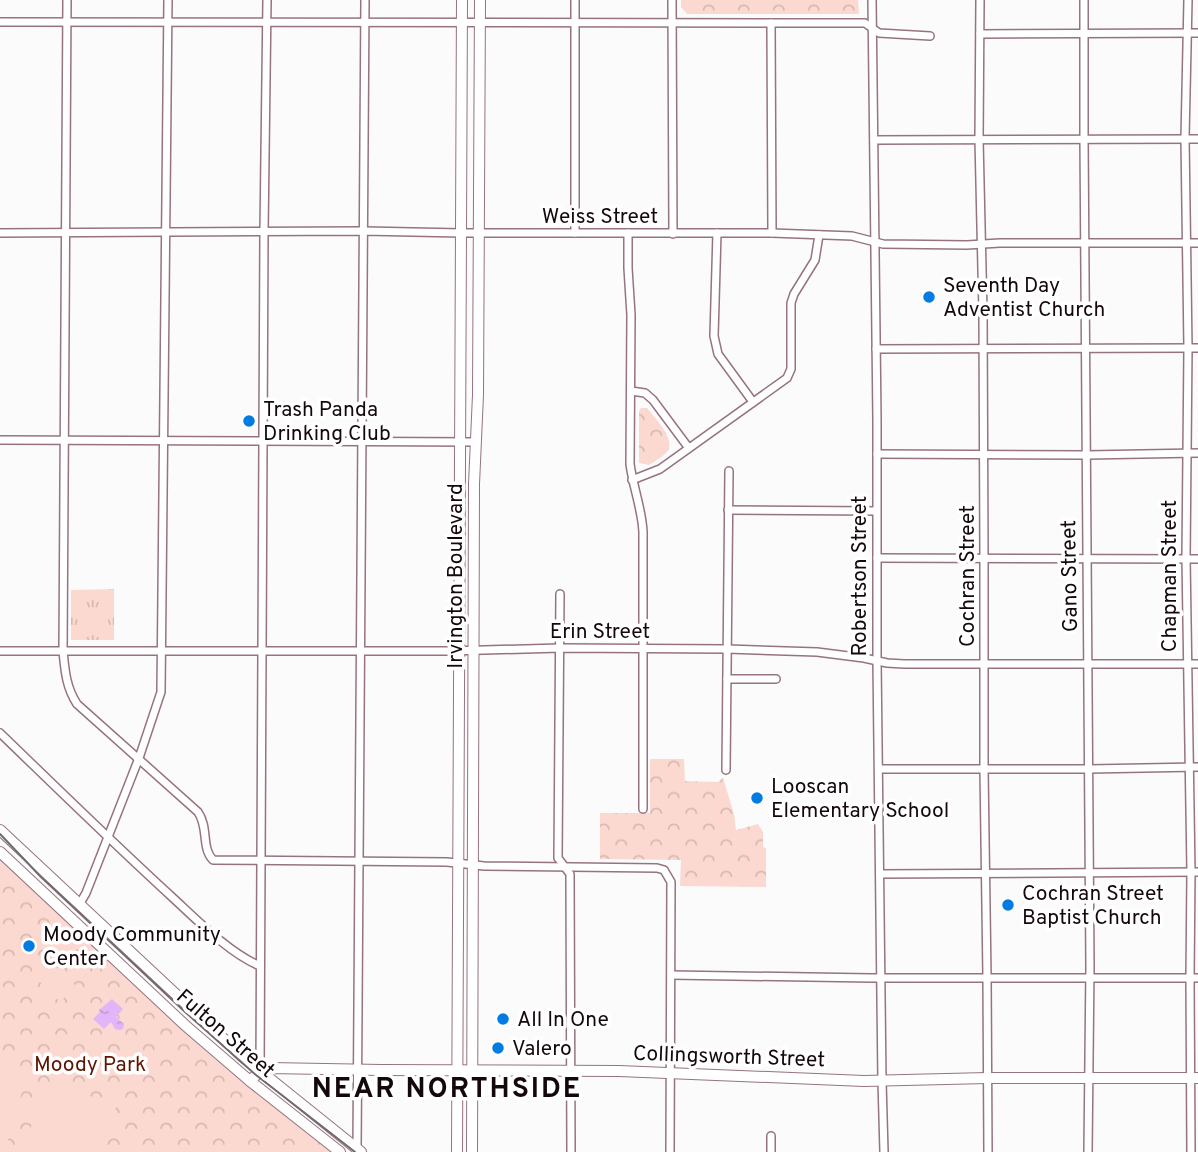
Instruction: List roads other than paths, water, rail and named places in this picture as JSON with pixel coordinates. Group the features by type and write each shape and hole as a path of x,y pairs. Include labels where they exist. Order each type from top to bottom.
{"main road":[{"name":"Irvington Boulevard","path":"457,1152 461,0"},
{"name":"Irvington Boulevard","path":"472,1152 480,0"},
{"path":"461,129 480,130"},
{"path":"461,329 478,330"},
{"path":"458,514 475,514"},
{"path":"457,757 473,756"},
{"name":"Fulton Street","path":"0,830 260,1071 359,1150"},
{"name":"Fulton Street","path":"0,852 186,1026 340,1152"},
{"path":"457,986 473,986"},
{"name":"Collingsworth Street","path":"260,1071 268,1068 571,1070 882,1081 1194,1078"},
{"path":"250,1081 260,1071"}],"street":[{"path":"67,0 63,651 66,683 71,694 77,704 198,812 204,823 209,857 213,860 457,863 664,870 671,882 670,1152"},
{"path":"79,905 108,839 160,701 161,692 167,0"},
{"path":"260,1071 267,0"},
{"path":"359,1150 365,0"},
{"path":"575,0 575,233"},
{"path":"672,0 673,234"},
{"name":"Robertson Street","path":"872,0 880,978 884,1152"},
{"name":"Cochran Street","path":"980,0 988,1152"},
{"name":"Gano Street","path":"1084,0 1090,977 1088,1152"},
{"name":"Chapman Street","path":"1188,0 1185,138 1188,348 1186,663 1194,767 1194,1078 1191,1152"},
{"path":"0,22 865,23 879,33 930,36"},
{"path":"771,23 772,233"},
{"path":"980,34 1198,33"},
{"path":"874,140 1198,139"},
{"name":"Weiss Street","path":"0,233 772,233 852,236 895,244 1198,243"},
{"path":"628,233 631,315 630,464 643,525 643,809"},
{"path":"717,233 714,336 718,354 753,402"},
{"path":"632,480 660,469 787,378 791,369 790,303 815,260 818,235"},
{"path":"876,349 1198,348"},
{"path":"631,391 645,393 653,400 688,447"},
{"path":"0,440 476,442"},
{"path":"877,454 1198,453"},
{"path":"726,771 729,471"},
{"path":"728,510 876,511"},
{"path":"877,558 1198,559"},
{"path":"560,594 558,858 570,874 571,1152"},
{"name":"Erin Street","path":"0,651 458,651 644,648 817,652 904,664 1198,664"},
{"path":"727,679 776,679"},
{"path":"0,733 108,839 219,938 241,956 260,966"},
{"path":"879,769 1194,767"},
{"path":"880,874 1194,872"},
{"path":"671,975 1194,978"},
{"path":"771,1136 771,1152"}],"water":[{"path":"112,999 123,1009 116,1017 124,1024 120,1030 115,1029 111,1022 104,1029 93,1019"}],"tram line":[{"path":"0,834 41,877 184,1011 256,1075 355,1152"}],"place":[{"name":"Seventh Day Adventist Church","path":"929,297"},
{"name":"Trash Panda Drinking Club","path":"249,421"},
{"name":"Looscan Elementary School","path":"757,798"},
{"name":"Cochran Street Baptist Church","path":"1008,905"},
{"name":"Moody Community Center","path":"29,946"},
{"name":"All In One","path":"503,1019"},
{"name":"Valero","path":"498,1048"}],"district":[{"name":"NEAR NORTHSIDE","path":"447,1087"}],"park label":[{"name":"Moody Park","path":"90,1064"}]}
